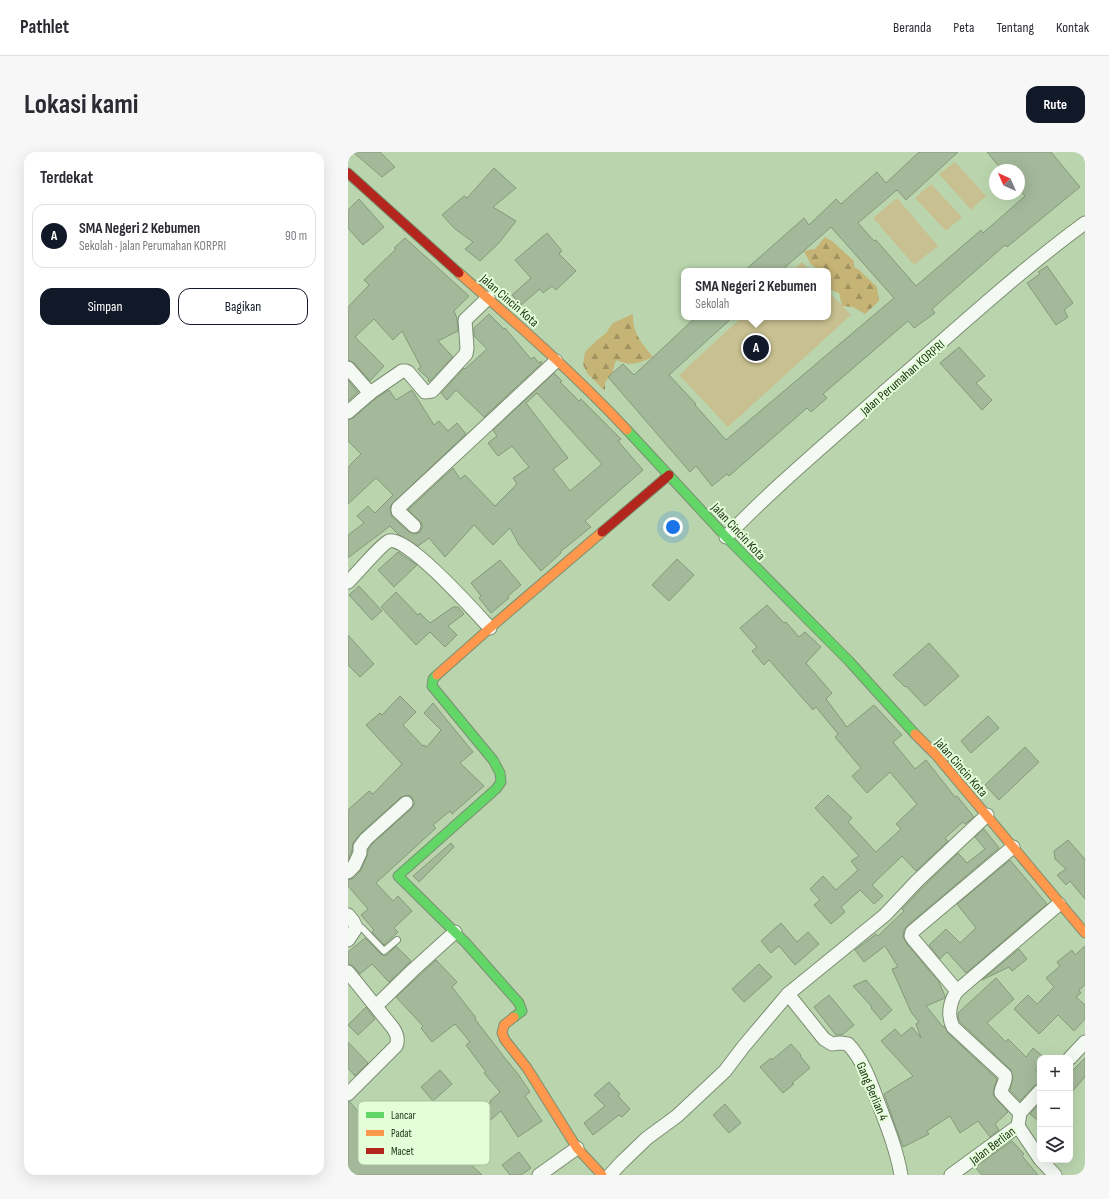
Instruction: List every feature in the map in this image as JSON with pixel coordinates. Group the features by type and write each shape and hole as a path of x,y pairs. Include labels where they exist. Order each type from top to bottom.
{"street":[{"name":"Jalan Cincin Kota","path":"348,173 536,340 611,413 726,536 849,661 936,755 1059,904 1085,933"},
{"name":"Jalan Perumahan KORPRI","path":"726,536 788,476 1007,285 1050,249 1085,223"},
{"path":"348,412 370,393 404,371 408,372 425,392 432,391 466,354 468,348 465,320 488,298"},
{"path":"414,526 400,513 398,508 556,361"},
{"path":"348,368 370,393"},
{"path":"602,1175 577,1148 527,1068 505,1040 502,1033 504,1025 522,1011 519,1003 455,932 398,876 496,789 501,782 500,773 493,760 431,684 432,679 669,476"},
{"path":"348,582 389,541 396,541 406,546 431,567 490,628"},
{"path":"348,872 354,866 360,853 360,847 366,839 406,803"},
{"path":"610,1175 647,1138 677,1116 725,1071 788,994 884,915 917,881 987,815"},
{"path":"957,991 913,939 911,936 912,932 1013,847"},
{"path":"1037,1152 1002,1093 1001,1088 1006,1080 1005,1075 953,1027 950,1022 950,1006 951,999 957,991 1059,904"},
{"path":"348,915 356,927 348,940"},
{"path":"376,1006 455,932"},
{"path":"348,972 376,1006 396,1032 398,1037 396,1046 348,1094"},
{"name":"Gang Berlian 4","path":"788,994 824,1039 832,1044 848,1044 856,1052 867,1073 888,1127 898,1157 901,1175"},
{"path":"1073,1055 1085,1042"},
{"name":"Jalan Berlian","path":"951,1175 1019,1120 1037,1095"},
{"path":"539,1175 577,1148"},
{"path":"1044,1163 1055,1175"}],"lane":[{"path":"356,927 362,928 384,951 397,940"}],"green space":[{"path":"825,237 832,241 854,261 854,267 877,287 879,301 865,314 853,307 842,306 839,293 831,290 831,268 816,268 810,263 804,251 815,249"},
{"path":"633,314 634,327 638,337 653,357 631,364 616,360 612,374 605,382 605,391 587,373 583,364 585,352 606,333 613,323"}],"shaded area":[{"path":"955,162 986,196 971,210 939,174"},
{"path":"931,184 962,217 946,231 915,198"},
{"path":"897,198 938,246 914,265 873,218"},
{"path":"802,262 807,268 795,268"},
{"path":"831,294 851,315 728,427 679,375 739,320 831,320"}],"building":[{"path":"353,152 380,152 395,167 382,177"},
{"path":"919,152 958,152 906,200 897,190 858,223 874,241 876,240 916,286 981,230 983,233 1020,200 1025,200 1025,164 997,164 987,152 1051,152 1080,187 1007,247 1005,245 932,309 935,313 914,328 908,321 823,394 827,398 811,412 807,408 729,476 727,474 712,486 696,466 690,472 608,377 623,364 634,375 693,320 730,320 669,375 726,440 894,298 831,227 784,268 747,268 804,218 809,225 836,199 841,204 877,172 886,183"},
{"path":"494,168 516,188 493,207 516,221 499,243 480,261 465,249 473,242 455,229 442,215 464,196 467,198"},
{"path":"359,199 384,227 363,245 348,228 348,210"},
{"path":"547,233 562,251 559,254 576,271 556,290 552,286 543,293 540,289 521,305 512,295 531,278 515,260"},
{"path":"405,238 469,296 454,311 457,318 458,331 438,341 453,357 429,382 429,379 418,369 421,367 402,331 393,340 374,319 355,337 384,366 370,381 354,363 348,360 348,307 369,285 364,280 396,249 394,248"},
{"path":"1047,266 1073,303 1064,310 1068,317 1056,325 1027,283 1040,274 1038,272"},
{"path":"489,314 504,329 505,328 531,359 534,357 539,363 541,361 542,363 484,417 456,390 447,400 441,393 464,368 465,369 487,349 474,336 474,328"},
{"path":"959,347 985,376 976,383 992,400 982,410 940,363"},
{"path":"554,373 562,381 560,382 579,401 581,399 621,439 618,441 643,470 585,521 591,527 560,552 561,553 541,571 519,545 510,528 493,545 474,525 445,557 429,538 418,546 398,534 390,526 348,558 348,535 364,523 357,516 368,506 375,513 393,495 376,478 348,504 348,467 361,454 348,441 348,420 353,418 375,399 389,390 396,400 412,390 434,425 439,421 448,431 457,423 466,434 391,505 390,511 392,517 409,532 416,534 420,532 422,523 408,510 453,468 460,479 465,475 495,506 517,484 513,478 529,467 512,446 498,456 488,443 497,436 493,430","holes":["537,393 602,464 570,491 553,469 568,458 526,403"]},
{"path":"348,380 358,392 348,401"},
{"path":"398,552 417,565 394,587 378,570"},
{"path":"677,559 694,575 669,601 652,585"},
{"path":"500,560 521,585 508,596 509,598 491,613 479,598 481,596 471,583"},
{"path":"359,586 382,611 372,620 349,595"},
{"path":"396,592 418,615 420,613 430,623 453,607 458,607 464,614 448,626 457,635 445,647 430,632 416,645 381,607"},
{"path":"767,605 784,623 786,622 799,637 805,632 821,647 806,663 832,693 826,699 847,727 874,705 902,735 893,742 915,769 926,760 955,797 957,796 974,817 965,824 963,822 945,838 948,841 916,871 902,856 872,885 883,896 874,904 860,890 841,907 845,912 831,924 814,905 820,900 810,889 823,876 836,890 858,870 851,861 859,856 815,808 828,795 852,818 848,822 876,852 901,829 896,824 917,804 890,772 867,793 852,776 861,768 835,737 838,734 816,707 813,710 769,660 764,665 752,651 757,647 740,628"},
{"path":"348,635 374,664 360,677 348,665"},
{"path":"929,643 959,676 925,706 893,675"},
{"path":"400,696 416,712 403,725 423,746 424,745 427,747 441,730 424,713 433,703 473,752 460,763 484,786 452,814 450,811 433,825 436,828 376,883 393,901 398,896 412,911 394,928 398,932 384,945 372,932 374,930 361,915 368,909 348,886 348,880 354,878 361,870 368,850 372,844 411,809 414,805 414,801 412,797 408,795 401,797 360,834 353,843 352,851 348,860 348,810 369,791 373,794 402,764 366,725 380,713 382,715"},
{"path":"988,716 999,728 971,753 961,741"},
{"path":"1025,747 1039,762 999,800 985,785"},
{"path":"984,829 999,848 907,926 904,930 903,937 907,944 939,982 945,996 945,998 926,1006 943,1027 944,1026 948,1033 997,1079 993,1095 1008,1112 995,1124 999,1130 990,1137 978,1121 960,1133 950,1116 927,1131 929,1134 903,1147 884,1094 913,1076 881,1041 895,1029 901,1036 912,1027 921,1038 916,1024 919,1022 911,1012 892,969 898,967 885,946 864,962 855,950 876,934 878,936 904,911 902,909 923,887 958,853 967,863 985,849 975,837"},
{"path":"1068,840 1085,859 1085,899 1070,881 1066,885 1057,875 1066,869 1055,859 1054,851"},
{"path":"451,843 454,847 419,882 413,876"},
{"path":"1010,860 1047,904 966,973 947,952 940,959 929,945 946,929 960,943 976,928 957,904"},
{"path":"781,923 797,942 808,932 819,944 795,965 779,946 771,953 761,941"},
{"path":"365,938 382,955 387,955 396,946 411,961 389,982 372,964 360,974 354,967 348,964 348,952"},
{"path":"1085,946 1085,985 1079,990 1081,993 1076,997 1085,1005 1085,1019 1074,1031 1058,1015 1039,1034 1014,1009 1028,995 1037,1004 1054,987 1046,978 1060,966 1057,962 1072,950 1075,955"},
{"path":"1019,949 1027,959 1012,971 1009,967 982,980"},
{"path":"436,960 457,982 452,987 530,1092 525,1096 542,1121 518,1137 501,1111 490,1121 490,1101 500,1092 484,1073 486,1072 466,1045 470,1042 455,1024 432,1042 421,1028 423,1026 396,997"},
{"path":"759,964 772,977 744,1002 732,989"},
{"path":"996,978 1014,999 987,1023 1006,1042 1008,1039 1026,1057 1033,1048 1041,1055 1037,1055 1037,1068 1035,1070 1037,1072 1037,1084 1020,1101 1010,1090 1013,1078 1011,1070 960,1022 958,1013"},
{"path":"866,980 892,1010 881,1020 871,1008 872,1007 853,986"},
{"path":"829,995 854,1025 842,1035 836,1035 814,1007"},
{"path":"366,1007 375,1019 358,1035 348,1025"},
{"path":"348,1042 368,1063 355,1076 348,1068"},
{"path":"791,1044 810,1068 792,1083 794,1084 783,1093 760,1067 771,1058 772,1060"},
{"path":"1085,1058 1085,1077 1073,1091 1073,1070"},
{"path":"440,1070 452,1084 433,1101 421,1087"},
{"path":"609,1082 620,1094 618,1096 630,1109 622,1117 619,1115 593,1135 584,1123 605,1106 594,1095"},
{"path":"348,1102 350,1102 358,1112 358,1165 471,1165 482,1175 348,1175"},
{"path":"725,1104 741,1123 729,1133 713,1115"},
{"path":"1037,1106 1037,1120 1030,1114"},
{"path":"1012,1141 1024,1154 1022,1156 1038,1175 982,1175 975,1167"},
{"path":"519,1152 531,1168 521,1175 510,1175 502,1165"}],"traffic: fast":[{"path":"627,430 726,537 849,661 915,734"},
{"path":"437,675 433,679 432,686 493,760 500,773 501,782 496,789 398,876 466,943 519,1003 522,1011 514,1017"}],"traffic: slow":[{"path":"459,273 566,369 627,430"},
{"path":"437,675 602,532"},
{"path":"915,734 936,755 1085,933"},
{"path":"514,1017 504,1025 502,1033 505,1040 527,1068 577,1148 602,1175"}],"traffic: jam":[{"path":"348,173 459,273"},
{"path":"602,532 669,475"}],"place":[{"name":"SMA Negeri 2 Kebumen","path":"756,348"}]}
